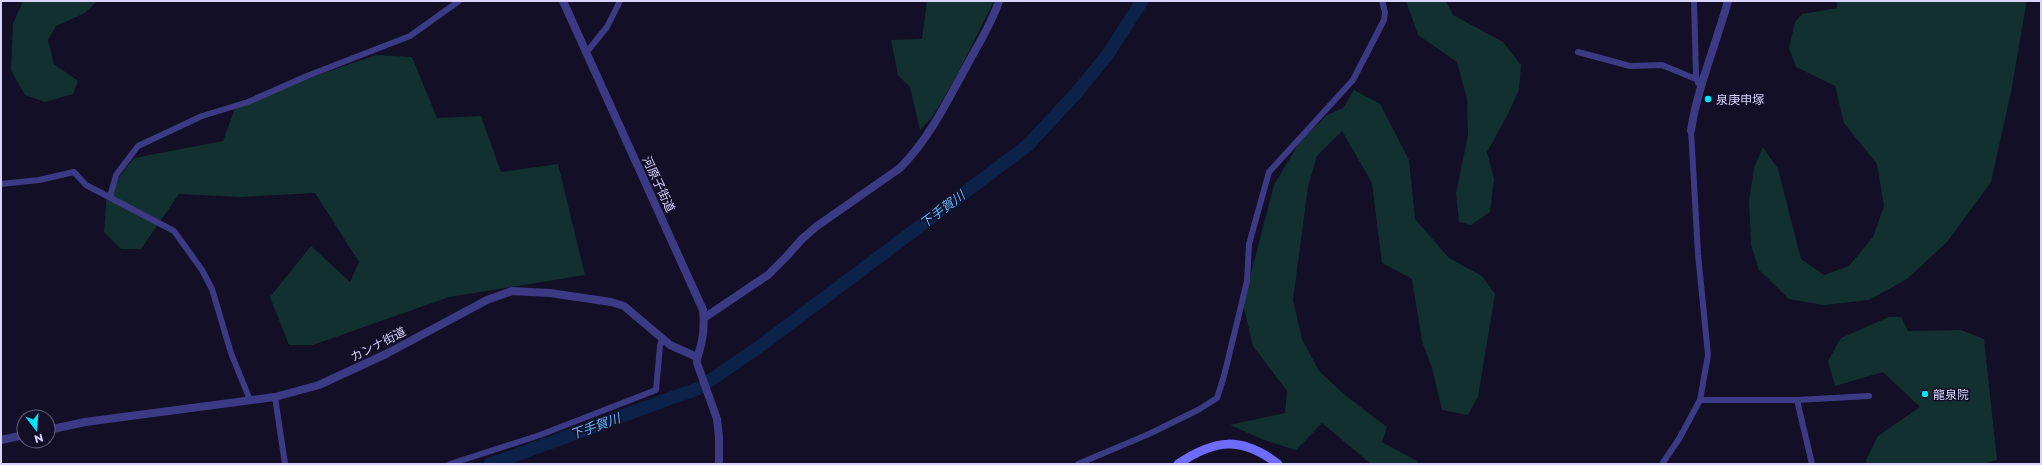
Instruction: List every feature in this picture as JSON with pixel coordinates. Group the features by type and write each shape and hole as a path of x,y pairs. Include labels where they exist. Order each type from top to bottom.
{"main road":[{"path":"1178,464 1203,450 1225,444 1248,446 1260,451 1278,464"}],"street":[{"path":"110,197 116,175 138,146 202,116 248,102 307,76 410,36 459,1"},
{"name":"河原子街道","path":"563,1 703,310 704,318 702,341 697,357 704,385 717,418 720,437 719,464"},
{"path":"586,53 607,27 620,1"},
{"path":"704,318 768,275 802,239 817,226 895,172 910,158 922,143 959,80 988,26 999,1"},
{"path":"1078,464 1149,434 1198,410 1217,398 1224,376 1247,281 1249,244 1269,172 1353,80 1384,20 1385,12 1382,1"},
{"path":"1694,1 1696,76 1700,81"},
{"path":"1662,464 1679,439 1700,400 1708,355 1698,254 1691,130 1700,81 1728,1"},
{"path":"1578,52 1630,66 1662,65 1700,81"},
{"path":"1,184 39,180 74,172 86,185 174,231 202,270 212,289 231,353 250,400"},
{"name":"カンナ街道","path":"56,428 85,422 275,397 319,385 350,372 487,300 512,291 550,293 611,302 624,306 662,339 680,350 697,357"},
{"path":"450,464 540,435 656,390 662,339"},
{"path":"1700,400 1797,400 1869,396"},
{"path":"275,397 285,464"},
{"path":"1797,400 1812,464"},
{"path":"1,440 16,437"}],"green space":[{"path":"23,1 97,1 85,13 56,26 48,40 54,64 78,81 73,94 45,102 25,95 11,70 13,24"},
{"path":"927,1 994,1 953,83 932,117 920,130 910,87 898,75 891,40 922,39"},
{"path":"1406,1 1446,1 1453,15 1503,42 1521,65 1519,90 1507,116 1487,152 1494,179 1490,212 1471,225 1459,222 1456,193 1468,135 1467,99 1457,62 1418,35"},
{"path":"1837,1 2026,1 2026,5 2011,92 1991,182 1947,242 1907,279 1869,300 1824,305 1789,299 1759,270 1751,245 1749,201 1754,168 1763,147 1778,169 1801,259 1824,275 1849,266 1873,237 1884,206 1877,164 1844,123 1835,86 1796,67 1789,48 1795,22 1802,14 1837,8"},
{"path":"376,55 412,57 437,118 481,116 501,172 558,164 585,275 449,297 313,345 289,345 270,297 311,246 350,282 359,262 315,193 242,197 179,194 141,249 121,249 104,232 107,193 134,158 223,141 237,103"},
{"path":"1354,90 1380,104 1409,160 1415,219 1449,258 1482,276 1495,294 1478,397 1468,415 1442,410 1432,368 1422,341 1412,279 1382,263 1372,183 1342,131 1317,156 1308,187 1293,300 1302,339 1319,371 1346,396 1387,427 1382,442 1417,461 1416,464 1371,464 1322,423 1296,450 1264,440 1230,425 1285,413 1287,391 1253,346 1243,304 1274,185 1299,143 1327,115 1343,108"},
{"path":"1889,317 1901,317 1908,331 1961,330 1984,339 1997,460 1983,464 1867,464 1866,460 1878,436 1920,407 1883,372 1835,386 1828,361 1841,338"}],"waterway":[{"name":"下手賀川","path":"708,382 763,344 1028,145 1078,91 1108,54 1142,1"},
{"name":"下手賀川","path":"490,464 700,388"}],"place":[{"name":"泉庚申塚","path":"1708,99"},
{"name":"龍泉院","path":"1925,394"}]}
